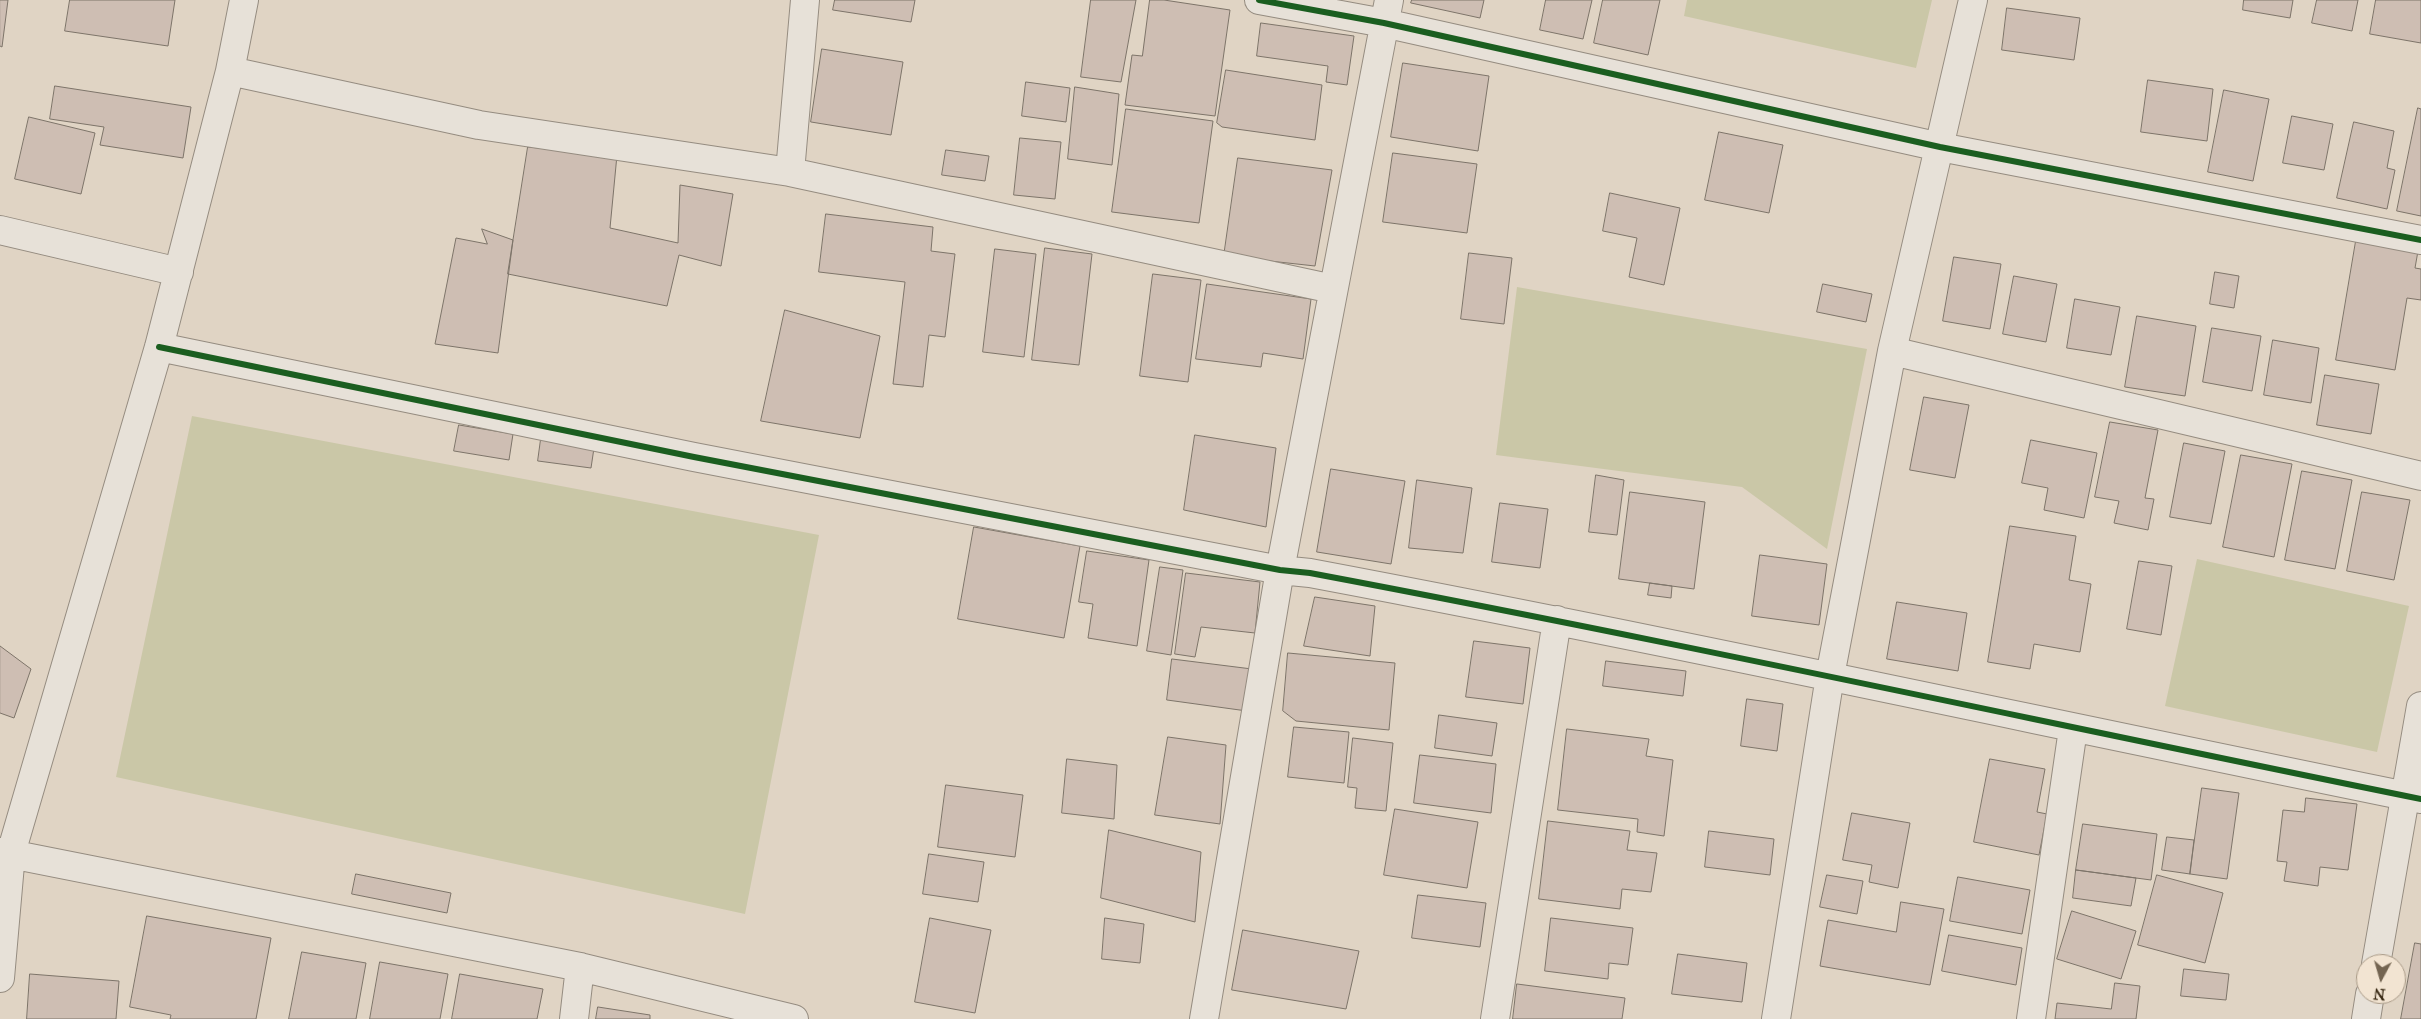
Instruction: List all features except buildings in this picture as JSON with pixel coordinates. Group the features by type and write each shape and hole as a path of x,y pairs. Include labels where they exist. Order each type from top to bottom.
{"street":[{"path":"0,978 6,852 159,347 230,71 244,0"},
{"path":"790,172 804,0"},
{"path":"1260,0 1386,12 1940,147 2421,240"},
{"path":"1776,1019 1830,676 1892,351 1973,0"},
{"path":"1204,1019 1280,570 1386,12"},
{"path":"230,71 479,125 790,172 1333,289"},
{"path":"0,230 179,272"},
{"path":"159,347 694,457 1280,570 1310,573 1557,620 1830,676 2073,729 2413,797"},
{"path":"1892,351 2421,476"},
{"path":"1495,1019 1557,620"},
{"path":"2378,954 2413,797 2421,706"},
{"path":"2030,1019 2073,729"},
{"path":"6,852 580,967 794,1019"},
{"path":"574,1019 580,967"},
{"path":"2366,1019 2368,1004"}],"shaded area":[{"path":"1687,0 1932,0 1916,68 1684,16"},
{"path":"1517,287 1867,349 1827,549 1742,487 1496,455"},
{"path":"192,416 819,535 745,914 116,777"},
{"path":"2197,559 2409,606 2377,752 2165,706"}],"cycle path":[{"path":"1259,0 1384,23 1940,147 2421,240"},
{"path":"159,347 694,457 1280,570 1310,573 1588,627 2421,799"}]}
